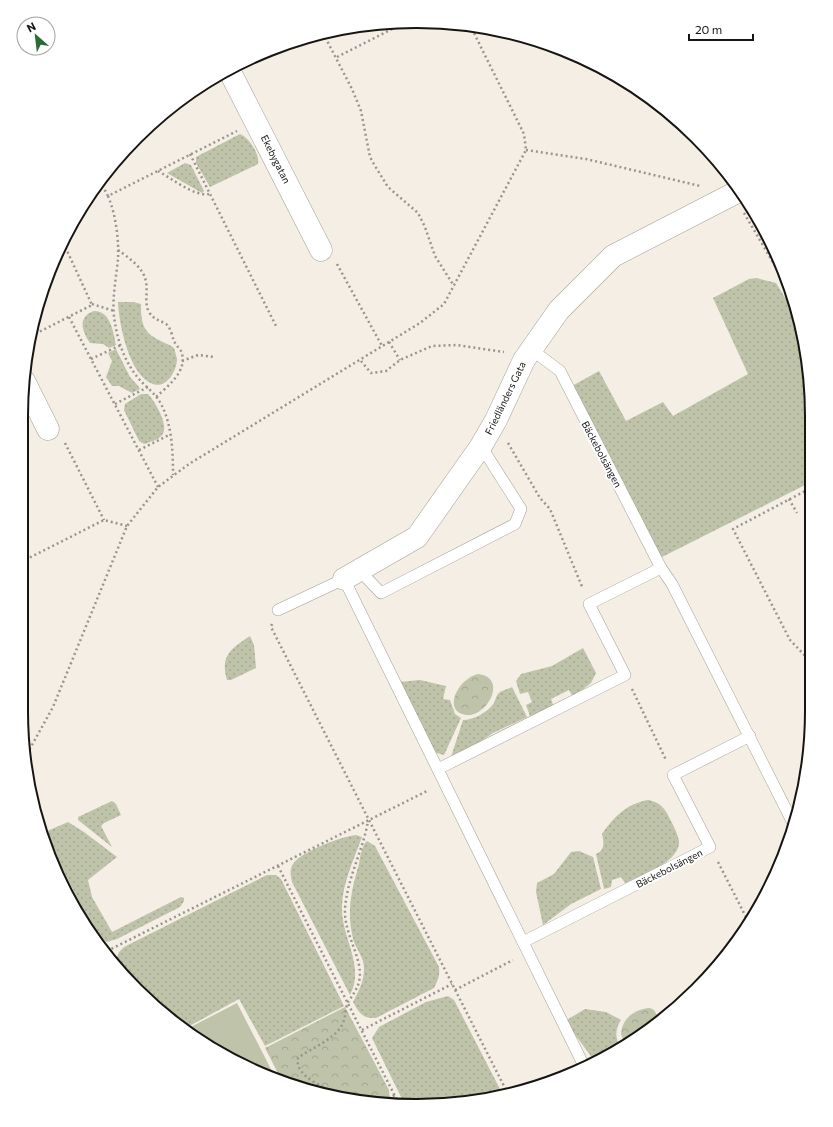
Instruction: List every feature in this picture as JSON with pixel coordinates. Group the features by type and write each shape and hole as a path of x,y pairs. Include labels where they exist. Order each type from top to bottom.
{"street":[{"name":"Ekebygatan","path":"232,75 321,250"},
{"name":"Friedländers Gata","path":"352,575 417,537 481,446 496,420 528,355 559,310 613,256 734,193"},
{"path":"29,391 48,429"}],"lane":[{"name":"Bäckebolsängen","path":"528,355 560,371 661,568 672,584 790,817"},
{"path":"352,575 381,593 514,524 521,509 481,446"},
{"path":"438,769 625,675 589,604 661,568"},
{"path":"352,575 444,783 582,1062"},
{"name":"Friedländers Gata","path":"278,610 352,575"},
{"path":"674,775 750,736"},
{"name":"Bäckebolsängen","path":"522,942 710,847 674,775"}],"path":[{"path":"337,57 392,29"},
{"path":"30,749 53,707 127,526 158,487 189,464 361,361 382,346 420,323 444,304 526,150 524,134 473,32"},
{"path":"326,39 337,57 361,111 370,157 388,187 418,213 425,227 435,256 454,286"},
{"path":"108,196 256,121"},
{"path":"526,150 586,159 733,191"},
{"path":"190,154 276,326"},
{"path":"158,171 203,195 209,194"},
{"path":"103,187 112,205 118,249 114,322 121,345 131,369 156,397 165,413 173,453 173,476"},
{"path":"747,212 766,248"},
{"path":"66,249 91,304"},
{"path":"118,249 139,267 144,275 149,312 154,319 166,324 181,352 182,361 180,372 172,383 156,397"},
{"path":"321,250 333,256 382,346"},
{"path":"37,333 91,304 114,311"},
{"path":"69,317 158,487"},
{"path":"389,342 400,360"},
{"path":"91,359 121,345"},
{"path":"361,361 371,373 386,371 400,360 432,346 457,345 528,355"},
{"path":"182,361 198,355 214,358"},
{"path":"114,404 148,388"},
{"path":"496,420 528,479 540,498 550,509 589,604"},
{"path":"48,429 57,431 64,442 104,520"},
{"path":"139,450 169,435"},
{"path":"805,491 733,529 790,640 805,656"},
{"path":"789,499 797,513"},
{"path":"28,558 104,520 127,526"},
{"path":"278,610 270,627 505,1089"},
{"path":"625,675 674,775"},
{"path":"110,950 444,783"},
{"path":"325,1088 301,1072 297,1064 298,1058 341,1027 348,1002 356,992 360,975 359,965 346,924 347,895 366,837 368,820"},
{"path":"710,847 746,917"},
{"path":"278,866 395,1096 391,1098"},
{"path":"455,990 528,953"},
{"path":"362,1030 452,984"}],"green space":[{"path":"240,134 247,139 256,151 258,164 210,187 196,163 196,157"},
{"path":"185,163 191,165 204,191 202,193 167,173"},
{"path":"756,278 776,283 787,301 792,316 802,366 804,391 805,485 660,558 572,386 599,371 626,421 663,402 673,416 748,374 713,298 749,279"},
{"path":"118,302 133,302 141,304 141,316 146,330 153,337 174,348 177,364 170,378 162,384 153,384 145,379 138,371 132,360 123,336"},
{"path":"94,311 104,314 108,318 116,345 109,348 103,344 90,343 83,329 83,321 85,317"},
{"path":"116,349 130,377 140,389 132,393 119,386 112,386 106,377 112,361 108,353"},
{"path":"141,394 148,394 151,397 161,414 164,426 164,431 160,437 154,441 144,444 139,441 124,410 125,404"},
{"path":"250,636 254,645 256,668 231,680 227,680 225,671 226,659 237,645"},
{"path":"583,648 596,673 591,683 573,697 569,690 551,699 554,707 530,716 526,705 532,702 528,692 520,694 516,681 521,674 552,666"},
{"path":"478,674 487,677 492,682 492,696 481,710 474,714 466,715 459,713 455,708 455,695 464,682 470,677"},
{"path":"420,680 446,686 443,699 450,700 455,714 461,718 444,755 430,751 400,682"},
{"path":"512,687 527,717 493,733 468,750 451,757 463,720 472,719 484,712 494,703 499,693"},
{"path":"648,800 660,805 667,813 678,836 678,848 674,855 667,861 640,877 625,883 621,877 612,880 611,887 604,889 596,854 601,851 602,848 602,834 621,812 633,805"},
{"path":"112,801 116,804 121,815 101,826 112,847 78,820 78,817"},
{"path":"68,822 117,857 88,880 92,897 112,932 181,897 184,898 184,901 180,907 117,939 107,942 103,940 85,912 60,864 48,831"},
{"path":"356,835 362,837 344,888 342,905 342,917 354,962 355,973 354,984 350,995 292,882 291,871 293,864 304,854 322,845"},
{"path":"367,841 375,846 439,967 438,978 434,988 376,1018 368,1017 362,1014 353,1002 362,982 364,968 363,961 354,942 350,922 350,903 362,851"},
{"path":"579,851 593,857 601,889 571,904 543,925 536,892 537,883 554,874 571,852"},
{"path":"267,875 276,875 281,879 344,1006 265,1046 239,999 190,1026 160,1003 124,967 117,958 119,952 124,947"},
{"path":"448,996 454,1000 500,1090 467,1096 402,1098 372,1038 379,1027 426,1002"},
{"path":"237,1003 272,1070 222,1047 191,1027"},
{"path":"345,1007 389,1090 390,1098 341,1092 316,1086 278,1073 265,1048"},
{"path":"650,1008 654,1010 657,1016 623,1040 621,1034 624,1023 634,1012"},
{"path":"585,1009 606,1012 621,1020 616,1034 618,1043 592,1057 565,1021"}]}
